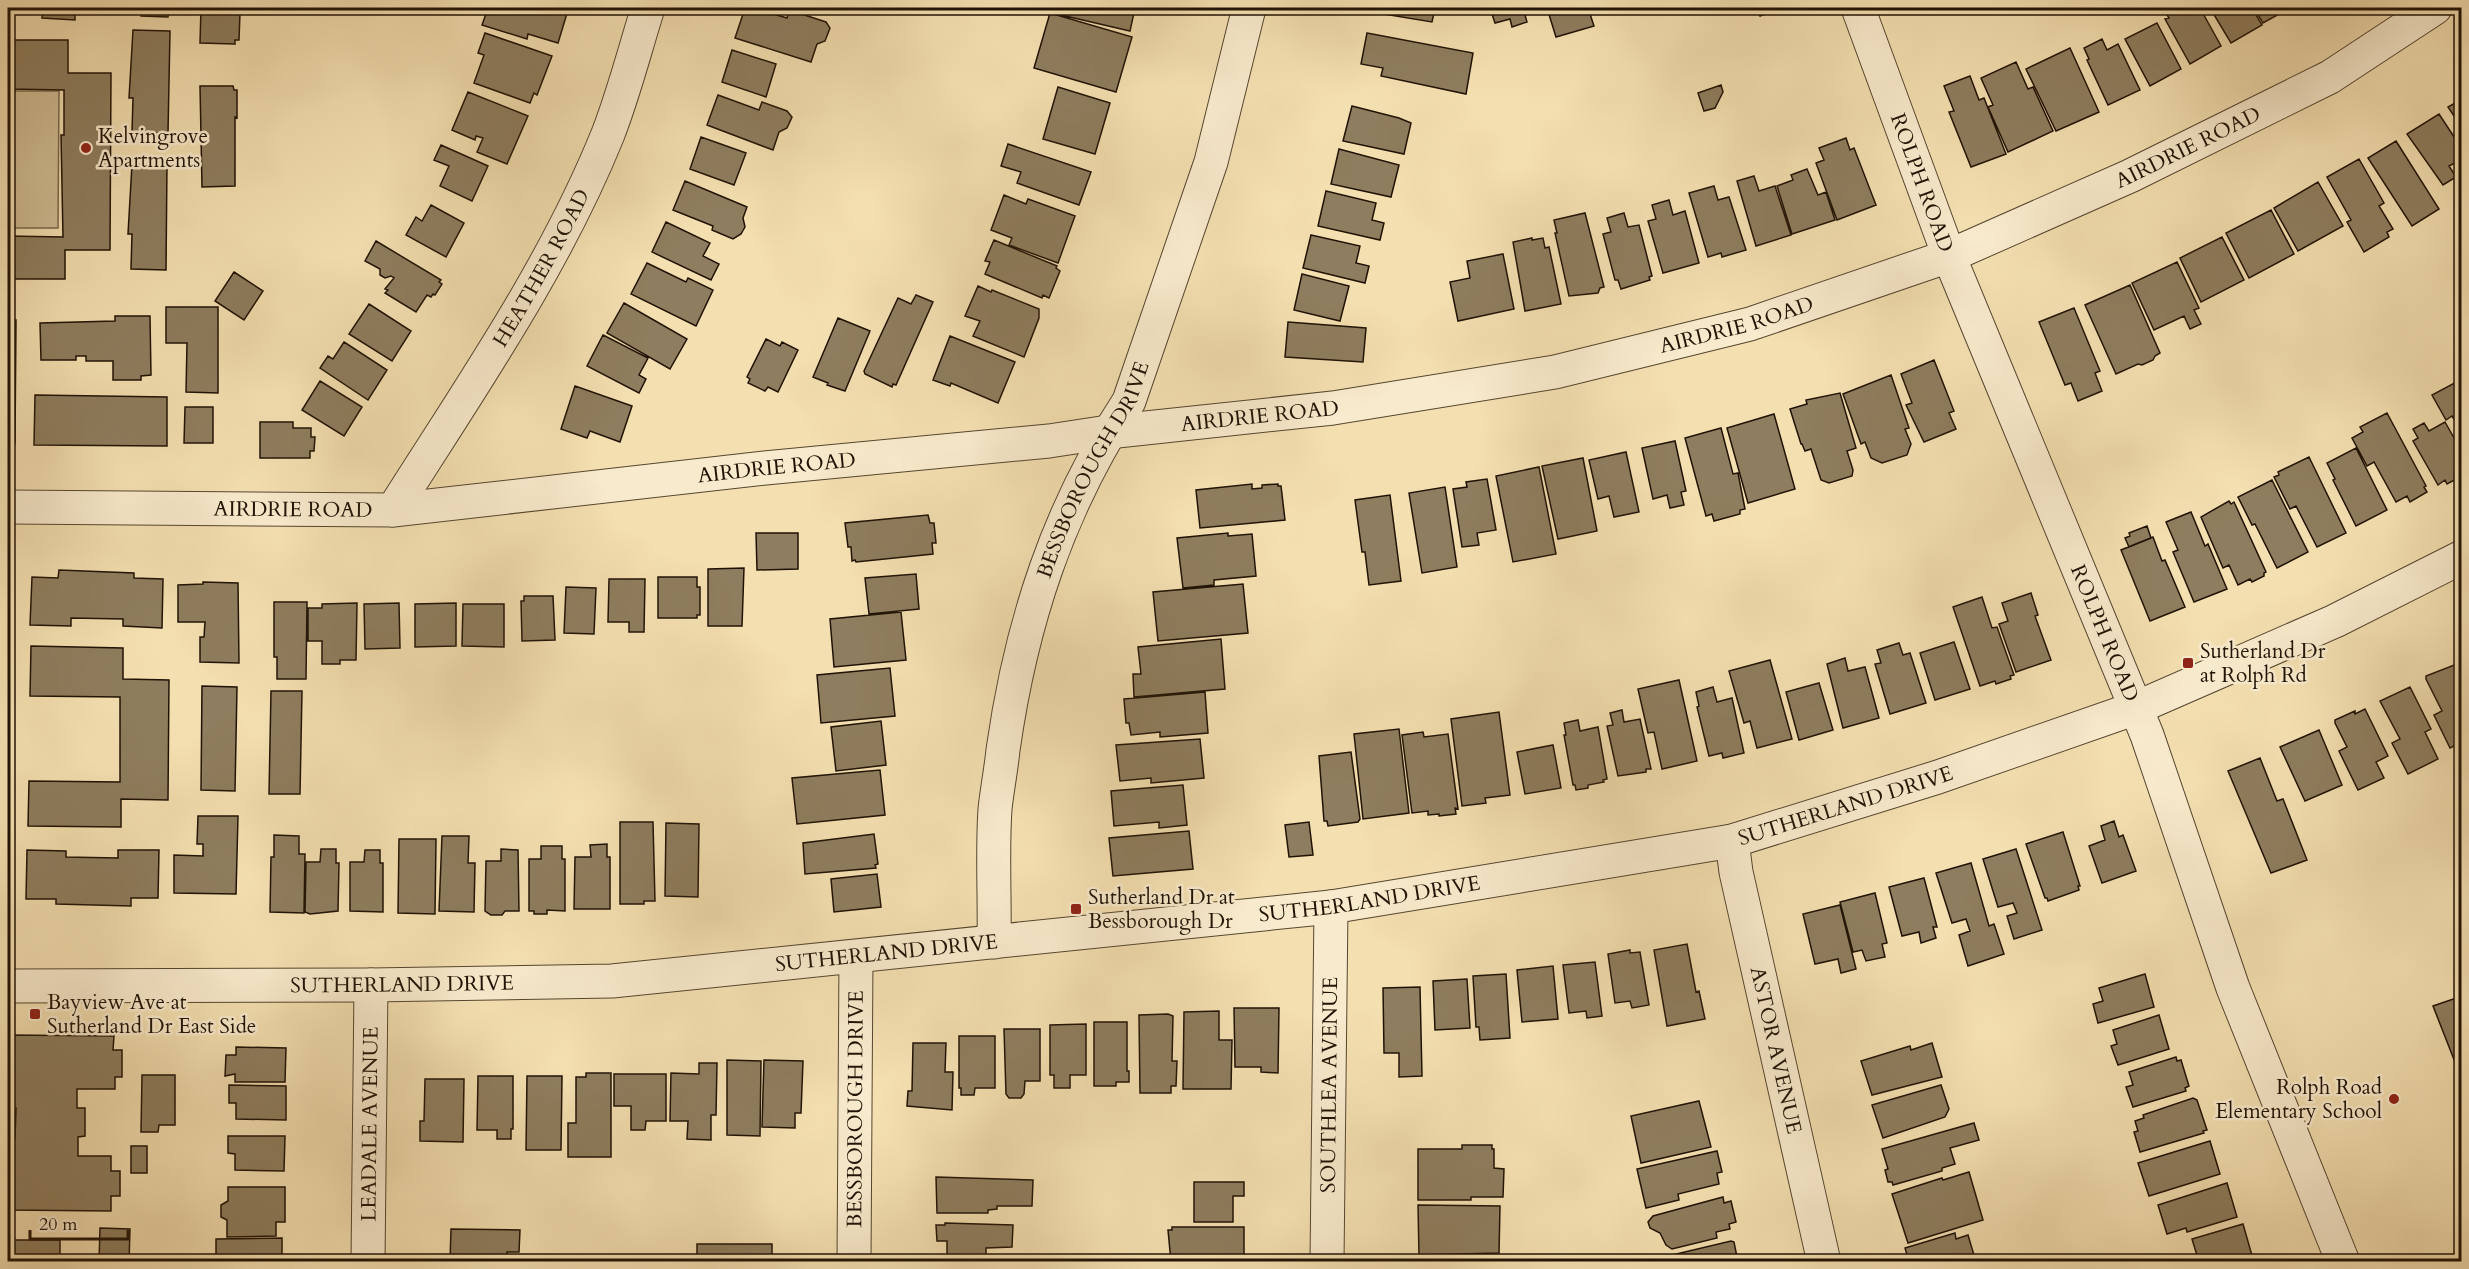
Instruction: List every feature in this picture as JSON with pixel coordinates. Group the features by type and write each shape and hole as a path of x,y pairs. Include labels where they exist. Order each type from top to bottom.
{"street":[{"name":"HEATHER ROAD","path":"393,510 515,317 564,226 608,133 648,8"},
{"name":"BESSBOROUGH DRIVE","path":"994,942 995,809 1009,711 1025,633 1054,540 1108,432 1129,401 1207,173 1250,8"},
{"name":"ROLPH ROAD","path":"1858,8 1949,256 2147,735 2233,988 2343,1262"},
{"name":"AIRDRIE ROAD","path":"8,507 393,510 765,468 1049,441 1108,432 1333,408 1555,372 1750,324 1949,256 2130,176 2330,77 2435,8"},
{"name":"SUTHERLAND DRIVE","path":"8,986 371,985 612,981 1331,907 1732,841 1938,777 2136,708 2335,621 2462,557"},
{"name":"ASTOR AVENUE","path":"1732,841 1736,872 1824,1262"},
{"name":"SOUTHLEA AVENUE","path":"1327,1262 1331,907"},
{"name":"BESSBOROUGH DRIVE","path":"854,1262 856,957"},
{"name":"LEADALE AVENUE","path":"368,1262 371,985"}],"shaded area":[{"path":"8,91 59,91 58,228 8,228"}],"building":[{"path":"43,8 75,8 75,20 42,18"},
{"path":"141,8 169,8 168,17 141,16"},
{"path":"201,8 235,8 235,13 240,13 239,40 235,40 235,44 200,43"},
{"path":"488,8 561,8 568,10 558,43 528,34 527,39 482,25"},
{"path":"745,8 753,8 787,18 789,10 826,22 830,28 825,41 817,44 811,62 735,38"},
{"path":"1049,8 1135,8 1130,31 1048,12"},
{"path":"1372,8 1435,8 1432,22 1371,12"},
{"path":"1490,8 1528,8 1530,13 1525,15 1527,22 1512,27 1510,19 1495,23"},
{"path":"1547,8 1588,8 1594,26 1556,37"},
{"path":"1756,8 1781,8 1760,16"},
{"path":"2163,8 2200,8 2221,46 2190,64 2165,19 2169,18"},
{"path":"2210,8 2252,8 2262,25 2231,43"},
{"path":"2254,8 2290,8 2263,23"},
{"path":"1050,13 1132,37 1116,92 1034,68"},
{"path":"2157,23 2181,69 2150,86 2125,39"},
{"path":"133,30 170,31 168,133 132,132 133,98 129,98"},
{"path":"485,33 552,56 537,95 534,93 530,103 474,83 484,55 478,53"},
{"path":"1367,33 1473,53 1466,94 1381,76 1383,68 1361,64"},
{"path":"2102,39 2107,50 2118,44 2140,90 2108,105 2087,60 2089,59 2084,48"},
{"name":"Kelvingrove Apartments","path":"8,40 68,40 68,73 111,73 110,250 65,250 65,279 8,279 8,236 63,237 61,135 64,135 64,90 8,89"},
{"path":"2070,48 2099,112 2056,131 2026,69"},
{"path":"732,50 776,64 766,97 722,82"},
{"path":"2016,62 2028,89 2033,87 2053,131 2008,152 1988,107 1993,105 1981,78"},
{"path":"1970,76 1979,100 1984,98 2006,154 1971,167 1949,112 1954,111 1944,86"},
{"path":"1721,85 1723,92 1715,108 1704,111 1698,93"},
{"path":"200,86 233,86 234,90 237,90 235,186 202,187"},
{"path":"1058,87 1110,103 1095,154 1043,139"},
{"path":"468,92 528,116 507,164 477,152 483,138 476,136 475,140 452,130"},
{"path":"718,95 759,110 762,102 787,111 792,117 787,128 779,132 773,150 707,125"},
{"path":"2462,99 2462,128 2448,107"},
{"path":"1352,106 1411,123 1404,154 1343,141"},
{"path":"2439,114 2462,149 2462,159 2449,166 2456,177 2443,185 2407,134"},
{"path":"701,137 746,153 734,185 690,169"},
{"path":"1846,138 1850,150 1854,148 1876,205 1837,220 1816,163 1824,160 1819,148"},
{"path":"2396,141 2439,209 2412,226 2368,158"},
{"path":"1008,144 1091,172 1079,205 1017,183 1021,172 1001,166"},
{"path":"441,145 488,166 472,201 440,186 449,166 434,160"},
{"path":"1339,149 1399,165 1391,197 1331,184"},
{"path":"2359,159 2384,203 2379,206 2393,229 2387,232 2389,237 2364,252 2347,222 2351,220 2327,177"},
{"path":"132,164 167,164 166,270 131,269 132,234 128,234"},
{"path":"1807,169 1818,195 1826,192 1835,220 1792,234 1777,186 1793,180 1791,175"},
{"path":"1754,176 1759,191 1775,186 1791,235 1756,246 1737,181"},
{"path":"685,181 747,207 743,218 745,227 741,234 733,239 712,230 713,226 673,210"},
{"path":"2318,182 2343,226 2298,251 2274,208"},
{"path":"1714,186 1718,200 1729,197 1746,250 1722,257 1721,253 1708,257 1689,193"},
{"path":"1326,191 1376,203 1372,220 1384,223 1380,240 1318,226"},
{"path":"1004,195 1026,204 1028,199 1075,216 1058,263 1009,245 1012,238 991,230"},
{"path":"1669,200 1673,215 1685,211 1699,263 1663,273 1648,221 1656,219 1652,205"},
{"path":"431,205 464,223 446,257 406,235 416,217 422,221"},
{"path":"2271,210 2294,254 2249,278 2226,233"},
{"path":"1585,213 1604,287 1600,288 1598,293 1569,296 1554,220"},
{"path":"1624,213 1628,227 1639,225 1652,276 1649,277 1650,280 1621,289 1618,280 1615,280 1603,234 1611,232 1607,218"},
{"path":"666,222 710,243 703,256 719,264 711,280 652,252"},
{"path":"1311,235 1360,246 1356,263 1369,266 1365,283 1303,268"},
{"path":"2222,237 2244,280 2201,302 2180,258"},
{"path":"1532,238 1532,240 1543,238 1545,248 1549,247 1561,304 1525,311 1513,242"},
{"path":"994,240 1057,266 1056,268 1060,271 1049,298 1043,295 1042,298 985,274 990,262 985,261"},
{"path":"376,241 441,280 439,282 442,284 435,295 431,297 427,295 416,312 385,293 388,290 385,289 394,278 391,276 385,278 380,275 380,269 365,261"},
{"path":"1503,254 1514,309 1458,321 1450,282 1470,278 1467,261"},
{"path":"2177,262 2199,308 2194,310 2201,324 2190,329 2184,316 2154,330 2132,283"},
{"path":"647,263 686,282 688,278 713,290 696,326 631,294"},
{"path":"234,272 263,291 244,320 215,301"},
{"path":"1302,274 1349,286 1340,321 1294,310"},
{"path":"2130,285 2160,353 2153,360 2116,374 2085,305"},
{"path":"978,286 1039,309 1039,318 1024,357 973,336 980,321 965,316"},
{"path":"916,295 933,302 896,385 893,384 892,387 865,374 864,371 898,298 911,304"},
{"path":"624,303 687,339 670,369 607,333"},
{"path":"369,304 411,331 392,361 349,334"},
{"path":"166,307 218,307 218,393 186,392 187,343 166,343"},
{"path":"2074,308 2100,371 2095,373 2102,391 2078,401 2071,383 2065,385 2039,322"},
{"path":"115,316 150,316 151,375 141,376 141,380 113,380 113,361 86,361 86,356 76,356 76,360 41,360 40,323 115,321"},
{"path":"838,318 870,331 845,391 813,377"},
{"path":"8,320 16,320 15,444 8,443"},
{"path":"1288,322 1366,328 1363,362 1285,357"},
{"path":"603,335 648,358 639,375 646,379 639,393 587,366"},
{"path":"950,336 1015,362 998,403 951,383 950,386 933,380"},
{"path":"766,339 780,346 782,342 798,350 778,392 768,387 765,391 748,383 750,379 747,377"},
{"path":"344,342 387,370 368,400 320,368 328,356 333,359"},
{"path":"1934,360 1954,411 1949,413 1956,429 1924,442 1906,405 1912,403 1901,374"},
{"path":"1891,375 1909,428 1905,429 1911,444 1907,455 1882,463 1871,458 1865,442 1861,444 1843,394"},
{"path":"2462,379 2462,432 2452,416 2446,420 2432,395"},
{"path":"320,381 362,407 344,436 302,410"},
{"path":"575,386 632,406 620,442 590,431 587,438 561,429"},
{"path":"1840,393 1856,448 1847,451 1853,470 1852,476 1829,483 1821,480 1811,449 1805,451 1801,444 1790,409 1807,404 1806,400"},
{"path":"35,395 167,397 167,446 34,445"},
{"path":"185,407 213,407 213,443 184,443"},
{"path":"2387,413 2426,486 2424,487 2427,492 2410,502 2407,496 2396,502 2374,462 2367,466 2352,438 2363,432 2360,427"},
{"path":"1774,414 1795,489 1748,503 1727,428"},
{"path":"260,422 293,422 293,428 311,428 311,437 315,437 314,451 310,451 310,458 260,458"},
{"path":"2445,422 2462,452 2462,476 2447,484 2445,480 2438,485 2413,441 2418,438 2413,429 2424,423 2429,431"},
{"path":"1721,428 1733,474 1738,473 1745,509 1740,510 1740,514 1714,521 1712,514 1706,516 1685,438"},
{"path":"1675,441 1686,491 1681,492 1684,505 1670,508 1667,495 1653,499 1642,448"},
{"path":"2356,448 2387,510 2356,526 2327,463"},
{"path":"1626,452 1639,512 1614,517 1609,496 1598,499 1589,460"},
{"path":"2309,457 2346,533 2317,547 2296,506 2290,509 2274,477 2279,475 2278,472"},
{"path":"1583,458 1597,531 1558,539 1542,466"},
{"path":"1539,467 1556,554 1513,562 1496,476"},
{"path":"1487,479 1496,530 1477,533 1479,545 1462,547 1453,489 1467,487 1466,482"},
{"path":"2272,480 2308,552 2277,568 2255,524 2252,525 2238,497"},
{"path":"1252,484 1252,489 1262,488 1262,485 1278,484 1281,486 1285,520 1200,528 1196,490"},
{"path":"1445,487 1457,567 1422,573 1409,493"},
{"path":"1390,495 1401,581 1369,585 1355,500"},
{"path":"2229,501 2231,504 2234,502 2266,572 2264,576 2252,582 2250,579 2238,585 2229,565 2223,568 2201,517"},
{"path":"2191,512 2205,546 2208,544 2227,589 2194,602 2173,552 2178,550 2166,522"},
{"path":"928,515 930,523 934,523 936,543 932,543 933,554 852,561 845,523"},
{"path":"2147,526 2151,538 2129,547 2125,538 2130,536 2129,533"},
{"path":"756,533 798,533 798,569 757,570"},
{"path":"1228,533 1228,536 1252,534 1256,576 1214,580 1214,585 1183,588 1177,538"},
{"path":"2153,537 2185,607 2150,621 2121,550"},
{"path":"744,568 742,626 708,626 708,569"},
{"path":"59,570 134,573 134,578 163,579 162,628 123,626 123,619 71,618 71,626 30,625 32,577 58,578"},
{"path":"8,571 9,571 8,640"},
{"path":"916,574 919,609 869,614 865,578"},
{"path":"658,577 697,577 697,587 700,587 700,615 697,615 697,618 658,618"},
{"path":"609,579 645,579 644,632 629,632 629,622 608,622"},
{"path":"203,582 238,583 239,663 200,662 200,637 204,637 205,622 178,622 178,585 203,584"},
{"path":"1243,584 1248,633 1158,641 1153,592"},
{"path":"566,587 596,588 594,634 564,633"},
{"path":"2031,593 2038,615 2035,616 2051,660 2016,672 1999,624 2008,621 2002,603"},
{"path":"524,596 553,596 555,640 522,641 521,601 524,601"},
{"path":"1982,597 1992,628 1997,627 2014,675 2010,676 2011,679 1996,684 1995,681 1980,686 1953,607"},
{"path":"274,602 307,602 306,679 277,679 277,657 274,657"},
{"path":"357,603 356,660 340,660 340,664 322,664 322,641 308,641 308,608 322,608 322,604"},
{"path":"399,603 400,648 365,649 364,604"},
{"path":"456,603 456,646 415,647 415,604"},
{"path":"463,604 504,604 504,647 462,646"},
{"path":"901,612 906,660 834,667 830,619"},
{"path":"1221,639 1225,689 1134,697 1133,674 1141,674 1138,647"},
{"path":"1954,642 1970,689 1935,700 1920,653"},
{"path":"1899,643 1903,655 1910,653 1926,703 1890,714 1875,664 1881,663 1877,650"},
{"path":"31,646 123,648 123,679 169,680 168,800 121,799 121,827 28,826 29,781 120,782 120,697 30,696"},
{"path":"1845,658 1848,671 1865,667 1879,718 1843,728 1827,664"},
{"path":"1770,660 1792,739 1757,748 1750,721 1744,723 1729,671"},
{"path":"2457,664 2462,673 2462,742 2450,748 2434,715 2442,711 2426,676"},
{"path":"890,668 895,716 821,723 817,675"},
{"path":"1679,680 1697,761 1662,769 1654,732 1648,733 1638,689"},
{"path":"1819,683 1833,730 1799,740 1786,692"},
{"path":"202,686 237,687 235,791 201,790"},
{"path":"1713,687 1717,702 1732,698 1744,753 1723,758 1722,753 1709,756 1697,707 1699,706 1696,692"},
{"path":"2410,687 2431,729 2425,732 2438,759 2408,774 2392,743 2400,739 2380,701"},
{"path":"271,691 302,691 300,794 269,794"},
{"path":"1205,692 1208,733 1160,737 1160,732 1131,735 1129,723 1126,723 1124,699"},
{"path":"2365,709 2388,756 2376,762 2384,778 2358,790 2339,751 2347,747 2335,720"},
{"path":"1622,710 1624,722 1640,719 1651,769 1646,769 1646,772 1618,776 1607,726 1613,725 1610,713"},
{"path":"1499,712 1510,795 1485,798 1486,803 1462,806 1451,719"},
{"path":"1578,720 1580,731 1598,727 1607,779 1603,780 1604,782 1588,785 1588,788 1576,790 1573,785 1564,735 1566,735 1564,723"},
{"path":"881,721 886,765 836,771 831,727"},
{"path":"1399,729 1409,813 1363,819 1354,734"},
{"path":"2319,730 2342,785 2305,801 2280,747"},
{"path":"1423,732 1424,737 1448,734 1458,809 1455,808 1456,814 1439,816 1439,814 1428,815 1428,811 1412,813 1402,735"},
{"path":"1200,739 1204,778 1151,783 1151,778 1120,781 1116,745"},
{"path":"1553,745 1561,788 1525,794 1517,752"},
{"path":"1351,752 1360,819 1358,822 1328,826 1327,821 1324,821 1319,756"},
{"path":"2260,758 2277,801 2283,799 2307,860 2271,873 2228,771"},
{"path":"880,770 885,815 797,824 792,778"},
{"path":"1183,785 1187,825 1159,828 1159,822 1114,826 1111,791"},
{"path":"8,794 11,794 11,833 8,833"},
{"path":"198,816 238,816 236,894 174,893 174,855 203,856 203,844 197,844"},
{"path":"2114,821 2119,837 2123,835 2136,871 2102,883 2089,846 2105,840 2101,826"},
{"path":"620,822 653,822 655,901 644,901 644,904 620,904"},
{"path":"1309,822 1313,855 1289,857 1285,825"},
{"path":"666,823 699,824 698,897 665,896"},
{"path":"1189,831 1193,869 1113,876 1109,838"},
{"path":"2063,832 2080,886 2078,886 2079,890 2048,901 2026,844"},
{"path":"874,834 878,864 875,865 876,868 805,874 803,843"},
{"path":"274,835 299,836 299,854 305,854 304,913 270,912 271,857 274,857"},
{"path":"442,836 469,836 468,863 475,863 474,912 439,911"},
{"path":"399,839 436,839 435,914 398,913"},
{"path":"607,844 607,857 610,857 610,909 574,909 575,857 591,857 590,845"},
{"path":"541,846 562,846 562,859 565,859 565,911 547,910 547,914 534,914 534,911 529,911 529,859 541,859"},
{"path":"321,849 336,849 336,863 339,863 338,911 310,914 305,912 306,862 320,862"},
{"path":"501,849 518,850 519,911 505,911 502,915 491,915 485,911 486,861 501,861"},
{"path":"2016,849 2042,930 2014,939 2007,916 2017,913 2013,903 1998,907 1983,859"},
{"path":"27,850 66,851 66,857 118,858 118,850 159,850 158,898 131,898 131,906 56,904 56,899 26,899"},
{"path":"365,850 380,850 380,863 383,863 383,912 350,911 350,862 364,862"},
{"path":"1971,863 1989,926 1994,924 2004,954 1968,966 1959,935 1970,931 1966,919 1952,923 1936,873"},
{"path":"877,874 881,907 834,912 831,879"},
{"path":"1924,878 1937,927 1933,927 1936,938 1921,943 1919,932 1902,936 1889,887"},
{"path":"8,886 10,886 10,926 8,926"},
{"path":"1875,893 1887,943 1882,944 1885,957 1866,961 1862,950 1853,952 1840,902"},
{"path":"1840,905 1856,969 1841,973 1838,959 1815,964 1803,914"},
{"path":"1687,944 1696,992 1699,991 1705,1019 1667,1026 1654,950"},
{"path":"1630,950 1630,953 1640,952 1649,1005 1632,1008 1630,1001 1615,1003 1608,954"},
{"path":"1595,962 1602,1016 1587,1018 1586,1011 1569,1013 1563,965"},
{"path":"1553,966 1558,1019 1522,1022 1517,970"},
{"path":"1506,974 1510,1038 1480,1040 1479,1027 1476,1027 1473,976"},
{"path":"2145,974 2154,1007 2098,1023 2093,1004 2103,1001 2099,988"},
{"path":"1467,979 1470,1028 1435,1030 1433,981"},
{"path":"1420,987 1422,1076 1399,1077 1399,1053 1384,1053 1383,988"},
{"path":"2462,996 2462,1080 2433,1006"},
{"path":"1234,1008 1279,1008 1278,1073 1261,1072 1261,1067 1235,1067"},
{"path":"1219,1011 1219,1040 1232,1040 1231,1089 1183,1089 1184,1012"},
{"path":"1168,1014 1173,1016 1172,1061 1177,1061 1176,1086 1171,1086 1171,1093 1140,1093 1139,1015"},
{"path":"2159,1015 2169,1049 2118,1065 2111,1046 2117,1044 2113,1030"},
{"path":"1094,1022 1127,1022 1129,1082 1116,1082 1116,1086 1094,1086"},
{"path":"1086,1024 1086,1075 1070,1075 1070,1088 1054,1088 1054,1075 1050,1075 1050,1025"},
{"path":"1004,1029 1040,1029 1040,1081 1025,1081 1024,1094 1021,1098 1009,1098 1006,1094"},
{"path":"8,1035 114,1036 113,1050 122,1050 122,1077 115,1077 115,1089 77,1089 77,1108 85,1108 85,1136 78,1137 78,1156 111,1156 111,1171 120,1171 120,1196 111,1196 111,1211 8,1210 8,1138 15,1138 16,1108 8,1108"},
{"path":"959,1036 995,1036 995,1088 975,1088 974,1095 961,1095"},
{"path":"913,1043 946,1043 945,1072 953,1072 952,1110 907,1106 908,1091 912,1091"},
{"path":"1932,1043 1942,1077 1872,1095 1861,1061 1910,1046 1911,1050"},
{"path":"236,1047 286,1048 285,1082 235,1082 235,1074 225,1076 226,1055 236,1055"},
{"path":"2176,1057 2177,1061 2181,1060 2189,1086 2185,1088 2186,1091 2133,1107 2126,1087 2133,1085 2129,1072"},
{"path":"727,1060 761,1061 760,1136 727,1135"},
{"path":"764,1060 803,1061 801,1113 795,1113 795,1128 762,1127"},
{"path":"699,1063 717,1063 716,1115 711,1115 711,1140 687,1139 688,1121 670,1121 671,1073 699,1074"},
{"path":"586,1073 611,1073 611,1157 568,1157 568,1123 576,1123 576,1077 586,1077"},
{"path":"614,1074 666,1074 666,1121 646,1121 645,1130 631,1130 631,1106 614,1106"},
{"path":"142,1075 175,1075 175,1125 159,1125 158,1132 141,1132"},
{"path":"478,1076 513,1076 511,1139 497,1139 497,1130 477,1130"},
{"path":"527,1076 562,1076 561,1150 526,1150"},
{"path":"425,1079 464,1079 463,1142 420,1141 420,1121 424,1121"},
{"path":"229,1085 286,1086 286,1120 236,1119 236,1103 229,1103"},
{"path":"1941,1085 1949,1109 1945,1117 1883,1138 1872,1105"},
{"path":"2193,1098 2197,1100 2207,1130 2203,1131 2204,1133 2140,1152 2134,1132 2138,1131 2135,1121 2144,1118 2143,1115"},
{"path":"1699,1101 1711,1147 1641,1163 1631,1116"},
{"path":"1974,1123 1979,1140 1950,1148 1955,1164 1942,1168 1942,1171 1893,1185 1892,1182 1888,1182 1885,1170 1888,1169 1882,1149"},
{"path":"228,1136 285,1136 284,1171 235,1170 235,1154 228,1153"},
{"path":"2210,1141 2220,1174 2149,1196 2138,1163"},
{"path":"1462,1145 1492,1145 1494,1168 1504,1169 1503,1197 1471,1197 1471,1200 1418,1200 1418,1149 1462,1149"},
{"path":"131,1146 147,1146 147,1173 131,1173"},
{"path":"1717,1151 1722,1172 1717,1173 1719,1184 1678,1194 1679,1200 1646,1208 1637,1169"},
{"path":"1969,1172 1983,1220 1908,1243 1892,1194"},
{"path":"936,1177 1033,1180 1032,1206 997,1206 997,1209 988,1210 988,1213 937,1213"},
{"path":"1194,1182 1244,1182 1244,1196 1233,1196 1233,1222 1194,1222"},
{"path":"2227,1183 2237,1217 2187,1232 2186,1228 2167,1234 2158,1205"},
{"path":"228,1187 285,1187 285,1222 276,1222 276,1236 227,1237 227,1220 221,1217 221,1205 228,1201"},
{"path":"1723,1197 1724,1203 1731,1201 1736,1222 1729,1224 1730,1229 1716,1232 1717,1238 1672,1249 1666,1245 1660,1233 1650,1228 1648,1222 1653,1216"},
{"path":"1418,1205 1500,1206 1499,1253 1419,1255"},
{"path":"945,1223 1013,1225 1012,1247 986,1248 986,1262 947,1262 947,1241 937,1241 936,1225 945,1225"},
{"path":"2243,1224 2253,1259 2244,1262 2199,1262 2192,1239"},
{"path":"1172,1227 1244,1227 1244,1262 1171,1262 1168,1230 1172,1230"},
{"path":"100,1228 130,1229 129,1262 99,1262"},
{"path":"451,1229 520,1230 519,1252 507,1252 507,1262 450,1262"},
{"path":"1955,1233 1956,1239 1968,1235 1976,1262 1909,1262 1905,1248"},
{"path":"282,1238 282,1262 225,1262 225,1256 216,1256 216,1239"},
{"path":"8,1240 60,1240 60,1262 8,1262"},
{"path":"1734,1242 1738,1262 1652,1262 1651,1260"},
{"path":"697,1244 772,1244 772,1262 689,1262 689,1258 697,1258"},
{"path":"1416,1259 1469,1259 1469,1262 1416,1262"}],"place":[{"name":"Kelvingrove Apartments","path":"86,148"},
{"name":"Sutherland Dr at Rolph Rd","path":"2188,663"},
{"name":"Sutherland Dr at Bessborough Dr","path":"1076,909"},
{"name":"Bayview Ave at Sutherland Dr East Side","path":"35,1014"},
{"name":"Rolph Road Elementary School","path":"2394,1099"}]}
